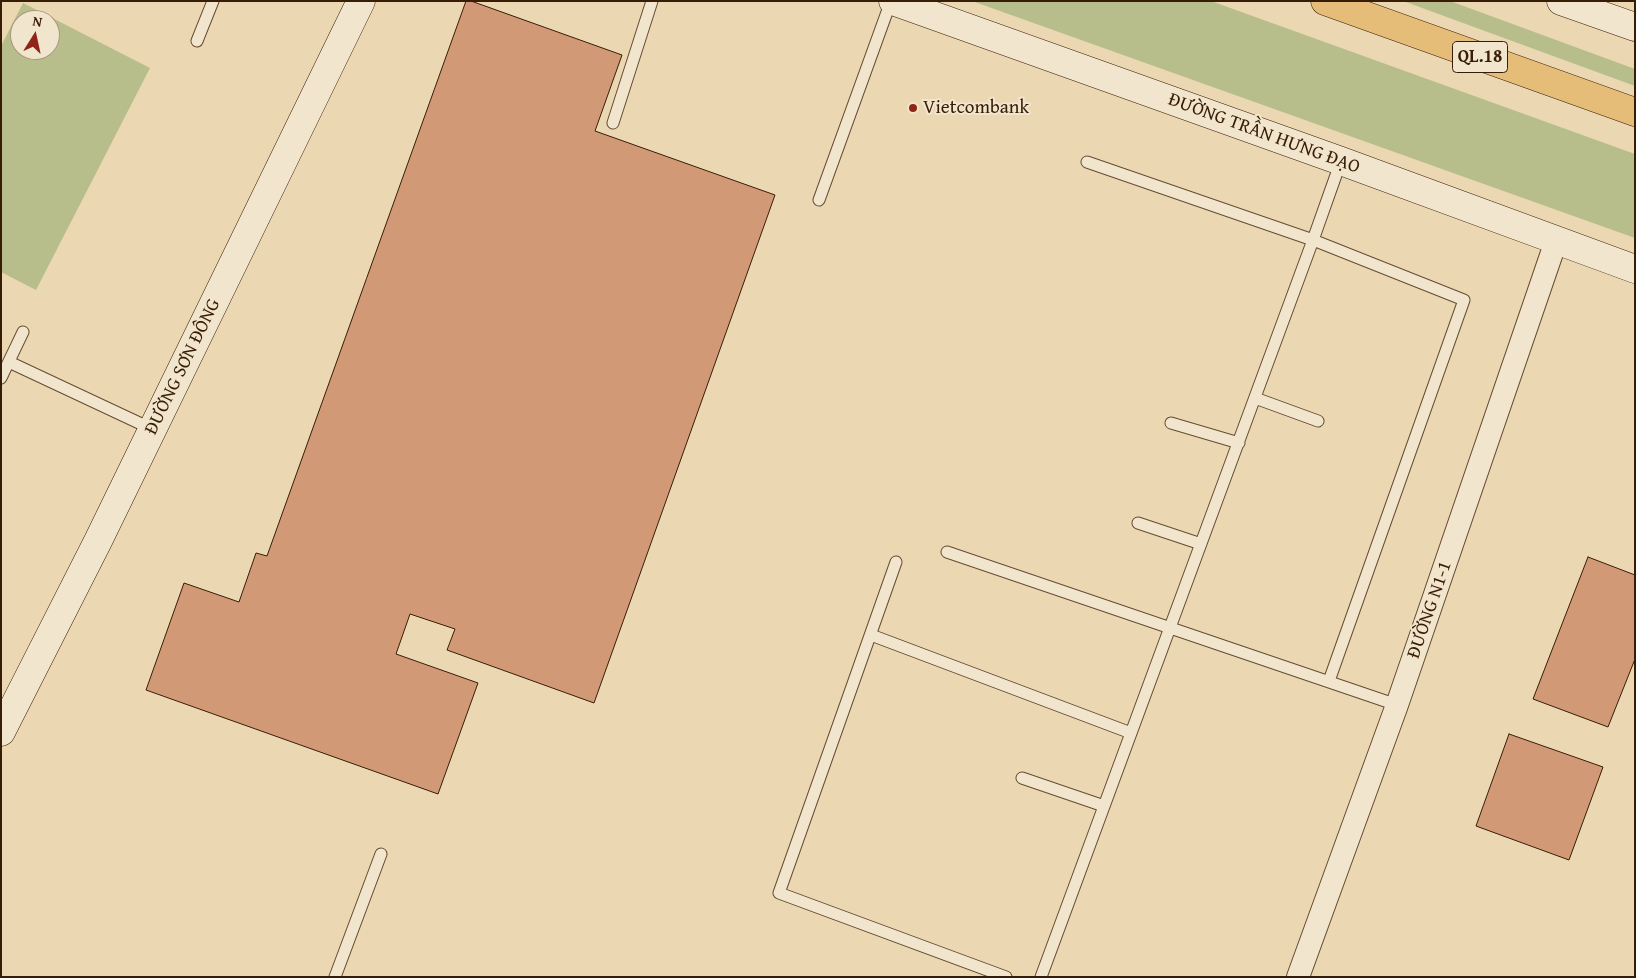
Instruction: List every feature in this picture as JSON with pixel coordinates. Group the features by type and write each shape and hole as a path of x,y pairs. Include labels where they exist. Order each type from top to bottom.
{"highway":[{"name":"QL.18","path":"1325,1 1635,112"}],"main road":[{"name":"ĐƯỜNG SƠN ĐÔNG","path":"1,732 94,550 361,1"},
{"name":"ĐƯỜNG TRẦN HƯNG ĐẠO","path":"892,1 1341,161 1635,269"},
{"path":"1561,1 1635,27"}],"street":[{"name":"ĐƯỜNG N1-1","path":"1298,977 1397,705 1556,241"}],"lane":[{"path":"196,41 213,1"},
{"path":"613,123 652,1"},
{"path":"819,200 892,1"},
{"path":"1041,977 1239,443 1341,161"},
{"path":"1087,162 1313,240 1464,300 1329,682"},
{"path":"1,378 23,332"},
{"path":"9,362 152,430"},
{"path":"1255,398 1318,420"},
{"path":"1171,423 1239,443"},
{"path":"1138,522 1201,544"},
{"path":"947,552 1397,705"},
{"path":"896,562 779,893 1006,977"},
{"path":"870,635 1131,734"},
{"path":"1022,778 1104,806"},
{"path":"335,977 381,854"}],"green space":[{"path":"972,1 1211,1 1635,154 1635,238"},
{"path":"1403,1 1450,1 1635,69 1635,86"},
{"path":"23,3 37,10 19,10"},
{"path":"60,22 150,68 36,290 1,272 1,46 10,28 10,60 60,60"}],"building":[{"path":"466,1 471,1 622,55 595,131 775,195 594,703 447,650 455,629 410,614 396,654 478,683 438,794 146,690 184,583 239,602 256,553 267,556"},
{"path":"1588,557 1635,575 1635,659 1608,727 1533,699"},
{"path":"1509,734 1603,767 1569,860 1476,826"}],"place":[{"name":"Vietcombank","path":"913,108"}]}
